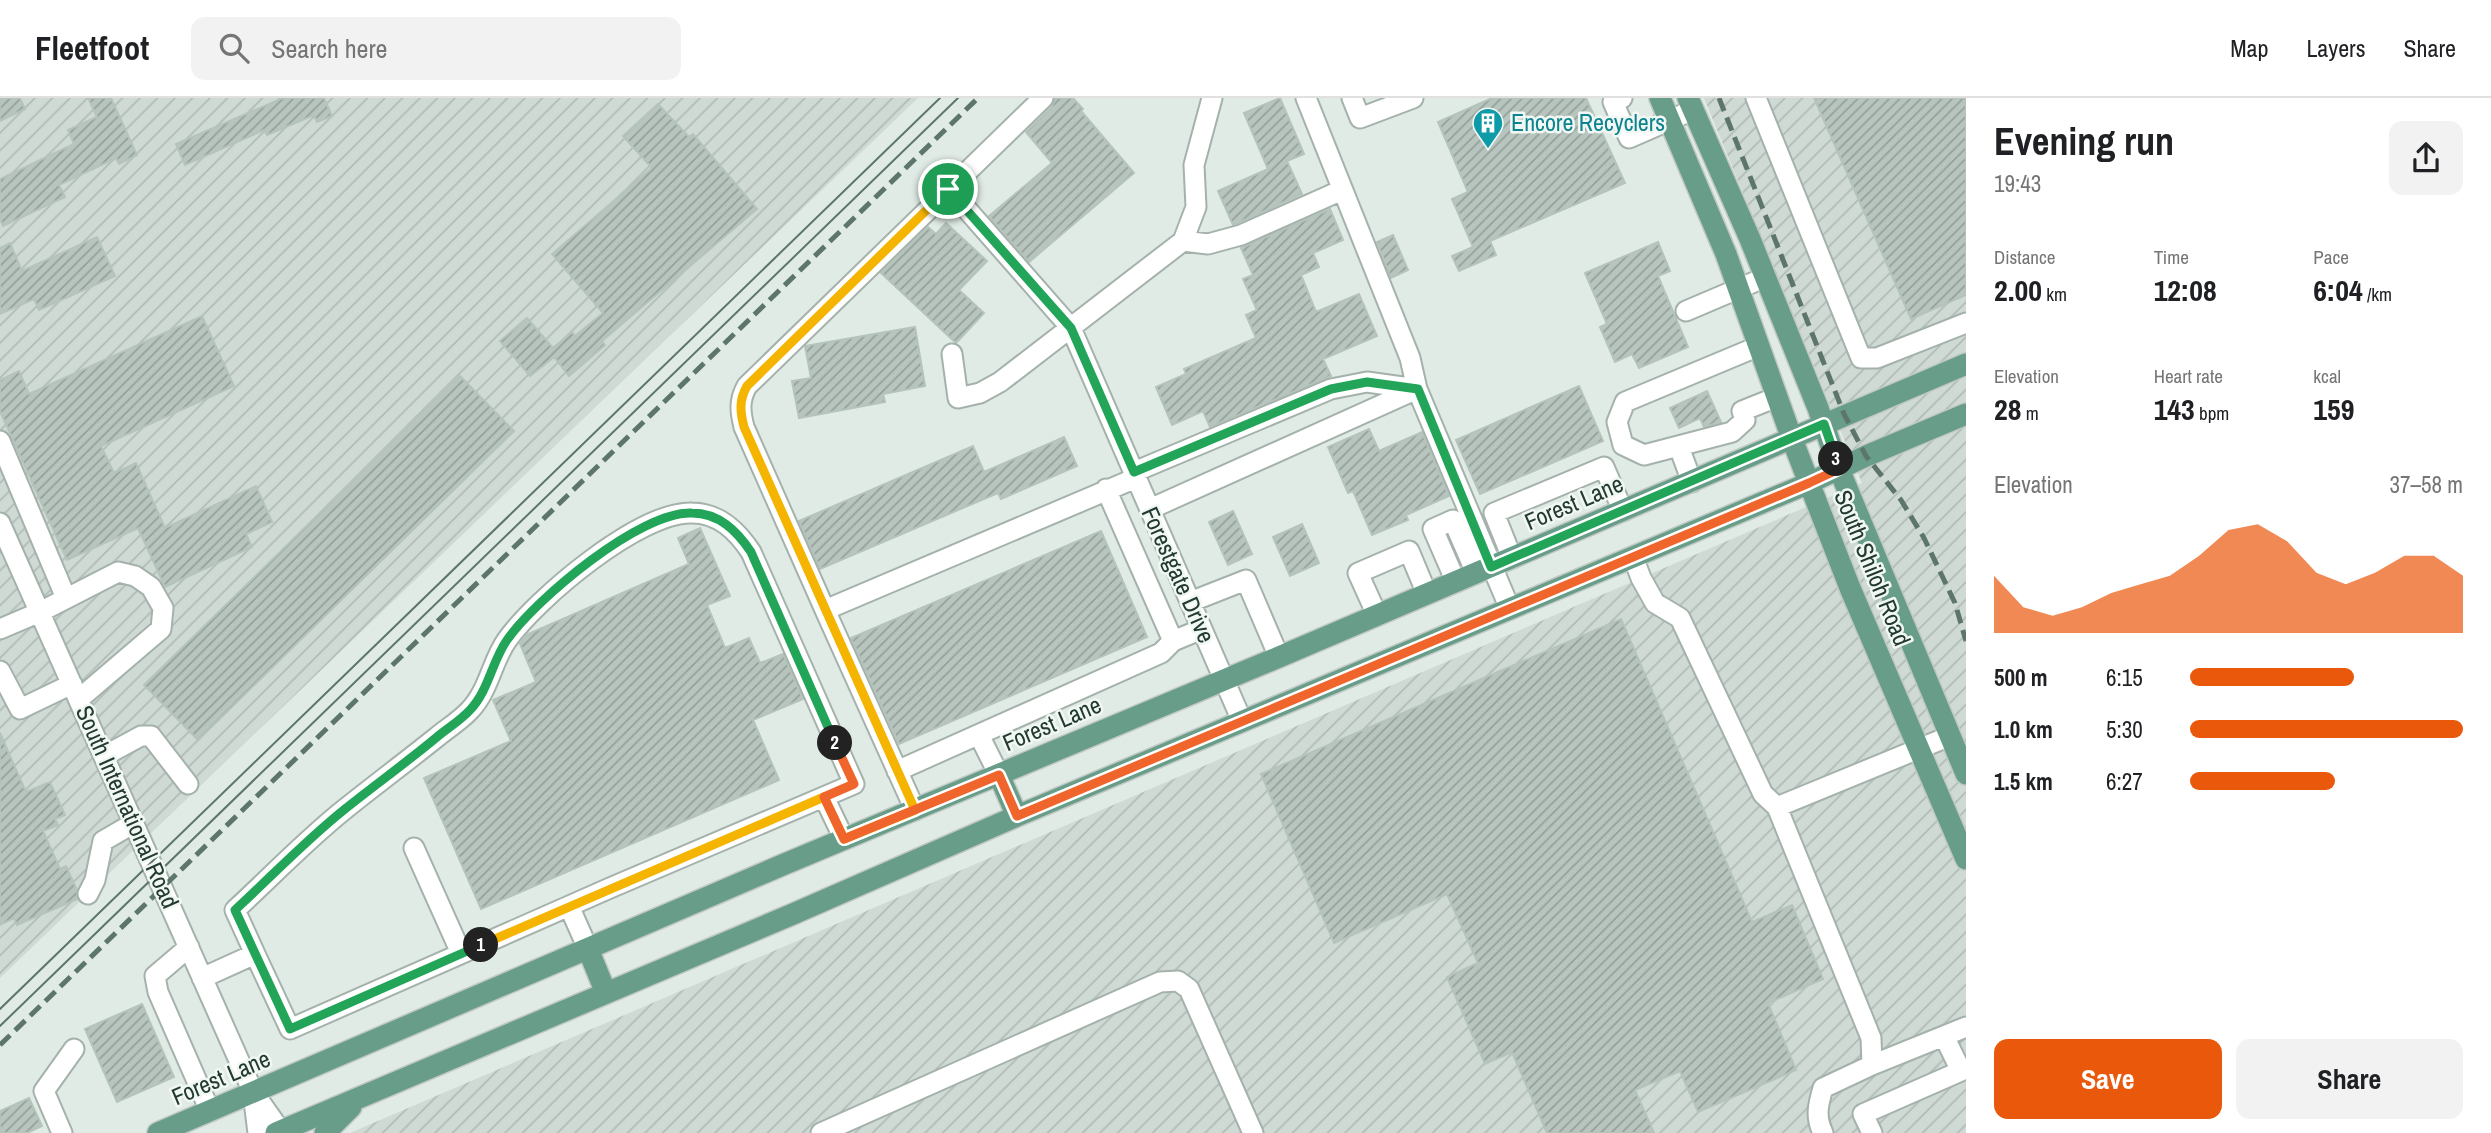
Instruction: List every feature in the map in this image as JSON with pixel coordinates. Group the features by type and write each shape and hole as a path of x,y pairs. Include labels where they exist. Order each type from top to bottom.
{"main road":[{"name":"South Shiloh Road","path":"1660,98 1738,288 1792,439 1850,588 1966,859"},
{"name":"South Shiloh Road","path":"1690,104 1766,276 1839,469 1966,774"},
{"name":"Forest Lane","path":"158,1133 1966,364"},
{"path":"279,1132 1966,414"},
{"path":"999,775 1017,816"},
{"path":"588,949 606,993"},
{"path":"325,1133 360,1099"}],"street":[{"path":"915,810 744,427 740,412 741,396 747,386 1043,98"},
{"path":"952,354 958,398 980,393 1000,382 1183,241 1196,207 1194,165 1212,98"},
{"path":"1306,98 1410,358 1418,389 1484,570"},
{"path":"1352,98 1360,118 1413,98"},
{"path":"1622,98 1613,102 1629,138 1669,120 1690,104"},
{"path":"1756,98 1861,358 1877,358 1966,323"},
{"name":"Forestgate Drive","path":"948,189 1071,328 1242,721"},
{"path":"1183,241 1208,244 1241,235 1342,190"},
{"path":"1686,311 1766,276"},
{"path":"1759,346 1625,402 1617,422 1623,445 1644,455 1732,432 1745,420 1742,411 1777,397"},
{"path":"825,610 1331,389 1367,382 1418,389"},
{"path":"1150,509 1418,389"},
{"path":"1732,432 1744,460"},
{"path":"0,441 66,598"},
{"path":"1679,447 1692,482"},
{"path":"1512,558 1494,513 1604,467 1622,511"},
{"path":"1106,489 1173,641"},
{"path":"694,513 718,519 738,532 751,552 854,784 569,906 290,1029 235,910 342,811 470,710 487,684 506,641 538,604 592,561 640,529 672,514 694,513"},
{"path":"1455,582 1433,529 1453,520 1510,609"},
{"name":"South International Road","path":"0,523 253,1092 279,1132"},
{"path":"1377,615 1358,573 1409,551 1427,594"},
{"path":"1633,557 1655,603 1680,618 1763,794 1777,807 1871,1038 1872,1065"},
{"path":"0,629 118,572 135,576 150,587 163,608 161,629 75,692 20,709 0,671"},
{"path":"1190,602 1246,580 1279,657"},
{"path":"897,771 1161,653 1173,641 1202,629"},
{"path":"979,735 999,775"},
{"path":"104,756 141,736 151,736 188,784"},
{"path":"1777,807 1950,736"},
{"path":"824,797 844,839"},
{"path":"88,894 95,880 103,841 134,823"},
{"path":"414,848 461,953"},
{"path":"569,906 588,949"},
{"path":"189,947 155,976 158,992 210,1111"},
{"path":"202,978 255,954"},
{"path":"821,1133 1160,982 1178,981 1189,989 1253,1133"},
{"path":"1822,1133 1817,1121 1823,1088 1966,1027"},
{"path":"1872,1133 1863,1114 1961,1072 1944,1036"},
{"path":"62,1133 44,1091 74,1049"},
{"name":"South International Road","path":"253,1092 258,1133"}],"shaded area":[{"path":"0,98 918,98 0,978"},
{"path":"1704,98 1966,98 1966,1133 350,1133 1862,483"}],"building":[{"path":"0,98 20,98 25,109 0,121"},
{"path":"88,98 111,98 137,155 119,164 116,158 59,185 65,197 3,226 0,219 0,179 74,144 68,130 97,117"},
{"path":"283,98 324,98 332,116 317,122 314,115 267,135 264,130 185,165 176,144"},
{"path":"1055,98 1073,98 1134,173 1029,262 989,216 1052,163 1026,132 1052,107"},
{"path":"1280,98 1304,154 1287,161 1302,194 1233,225 1218,191 1268,169 1244,113"},
{"path":"1492,98 1586,98 1625,183 1490,241 1496,255 1459,271 1452,256 1473,247 1452,199 1468,192 1438,122"},
{"path":"1814,98 1966,98 1966,295 1911,319"},
{"path":"658,104 689,137 693,134 757,209 602,341 605,345 569,376 554,357 530,376 500,341 527,318 553,348 572,332 575,336 603,313 552,254 652,168 623,136"},
{"path":"1330,209 1343,240 1313,253 1319,267 1301,275 1316,312 1359,294 1377,336 1323,359 1331,376 1210,427 1203,411 1172,425 1156,387 1186,374 1184,369 1256,338 1246,315 1257,310 1243,279 1253,275 1241,248"},
{"path":"946,223 987,261 959,290 984,313 956,343 881,273 928,227 936,234"},
{"path":"1393,235 1408,270 1391,278 1377,242"},
{"path":"97,237 115,276 39,310 34,299 0,314 0,248 10,243 22,271"},
{"path":"1658,242 1670,271 1658,276 1688,347 1639,368 1632,354 1615,362 1600,327 1607,324 1585,273"},
{"path":"202,316 234,386 101,446 114,473 136,463 165,528 256,486 272,522 246,534 252,547 165,587 138,528 67,560 0,411 0,380 19,371 29,394"},
{"path":"915,327 925,386 883,394 885,402 799,418 792,381 811,378 805,346"},
{"path":"460,376 514,431 198,740 144,685"},
{"path":"1579,386 1603,441 1480,494 1456,440"},
{"path":"1707,391 1721,422 1704,427 1700,418 1679,428 1670,408"},
{"path":"1369,429 1379,451 1422,432 1449,496 1406,515 1408,520 1372,535 1353,491 1348,493 1328,447"},
{"path":"1064,437 1077,466 1001,499 998,493 820,569 799,521 973,446 984,472"},
{"path":"1233,511 1252,554 1228,565 1209,522"},
{"path":"1302,524 1319,563 1290,576 1273,537"},
{"path":"700,528 730,596 707,605 725,648 749,638 760,663 783,654 803,699 753,720 779,780 481,909 424,778 511,741 493,700 536,682 520,644 528,634 689,564 678,538"},
{"path":"1101,531 1147,637 899,744 851,638"},
{"path":"1621,619 1752,922 1792,905 1823,979 1768,1003 1796,1070 1698,1112 1680,1071 1635,1090 1654,1133 1547,1133 1512,1052 1485,1064 1447,977 1478,963 1447,894 1334,943 1261,774"},
{"path":"0,733 26,792 50,782 65,815 55,819 58,825 43,831 60,869 66,866 77,890 77,899 17,925 14,918 0,925"},
{"path":"142,1004 174,1077 117,1102 85,1029"},
{"path":"29,1098 42,1126 27,1133 0,1133 0,1111"}],"tram line":[{"path":"0,1009 940,98"},
{"path":"0,1026 958,98"}],"railway":[{"path":"0,1045 978,98"},
{"path":"1719,98 1844,414 1866,456 1901,500 1924,538 1955,603 1966,641"}],"place":[{"name":"Encore Recyclers","path":"1488,150"}],"route":[{"path":"948,189 747,386 741,396 740,412 744,427 915,810 844,839 824,797 290,1029 235,910 342,811 470,710 487,684 506,641 538,604 592,561 640,529 672,514 694,513 718,519 738,532 751,552 854,784 824,797 836,823 844,839 915,810 999,775 1017,816 1839,469 1824,424 1491,567 1418,389 1367,382 1331,389 1134,472 1071,328 948,189"}]}
